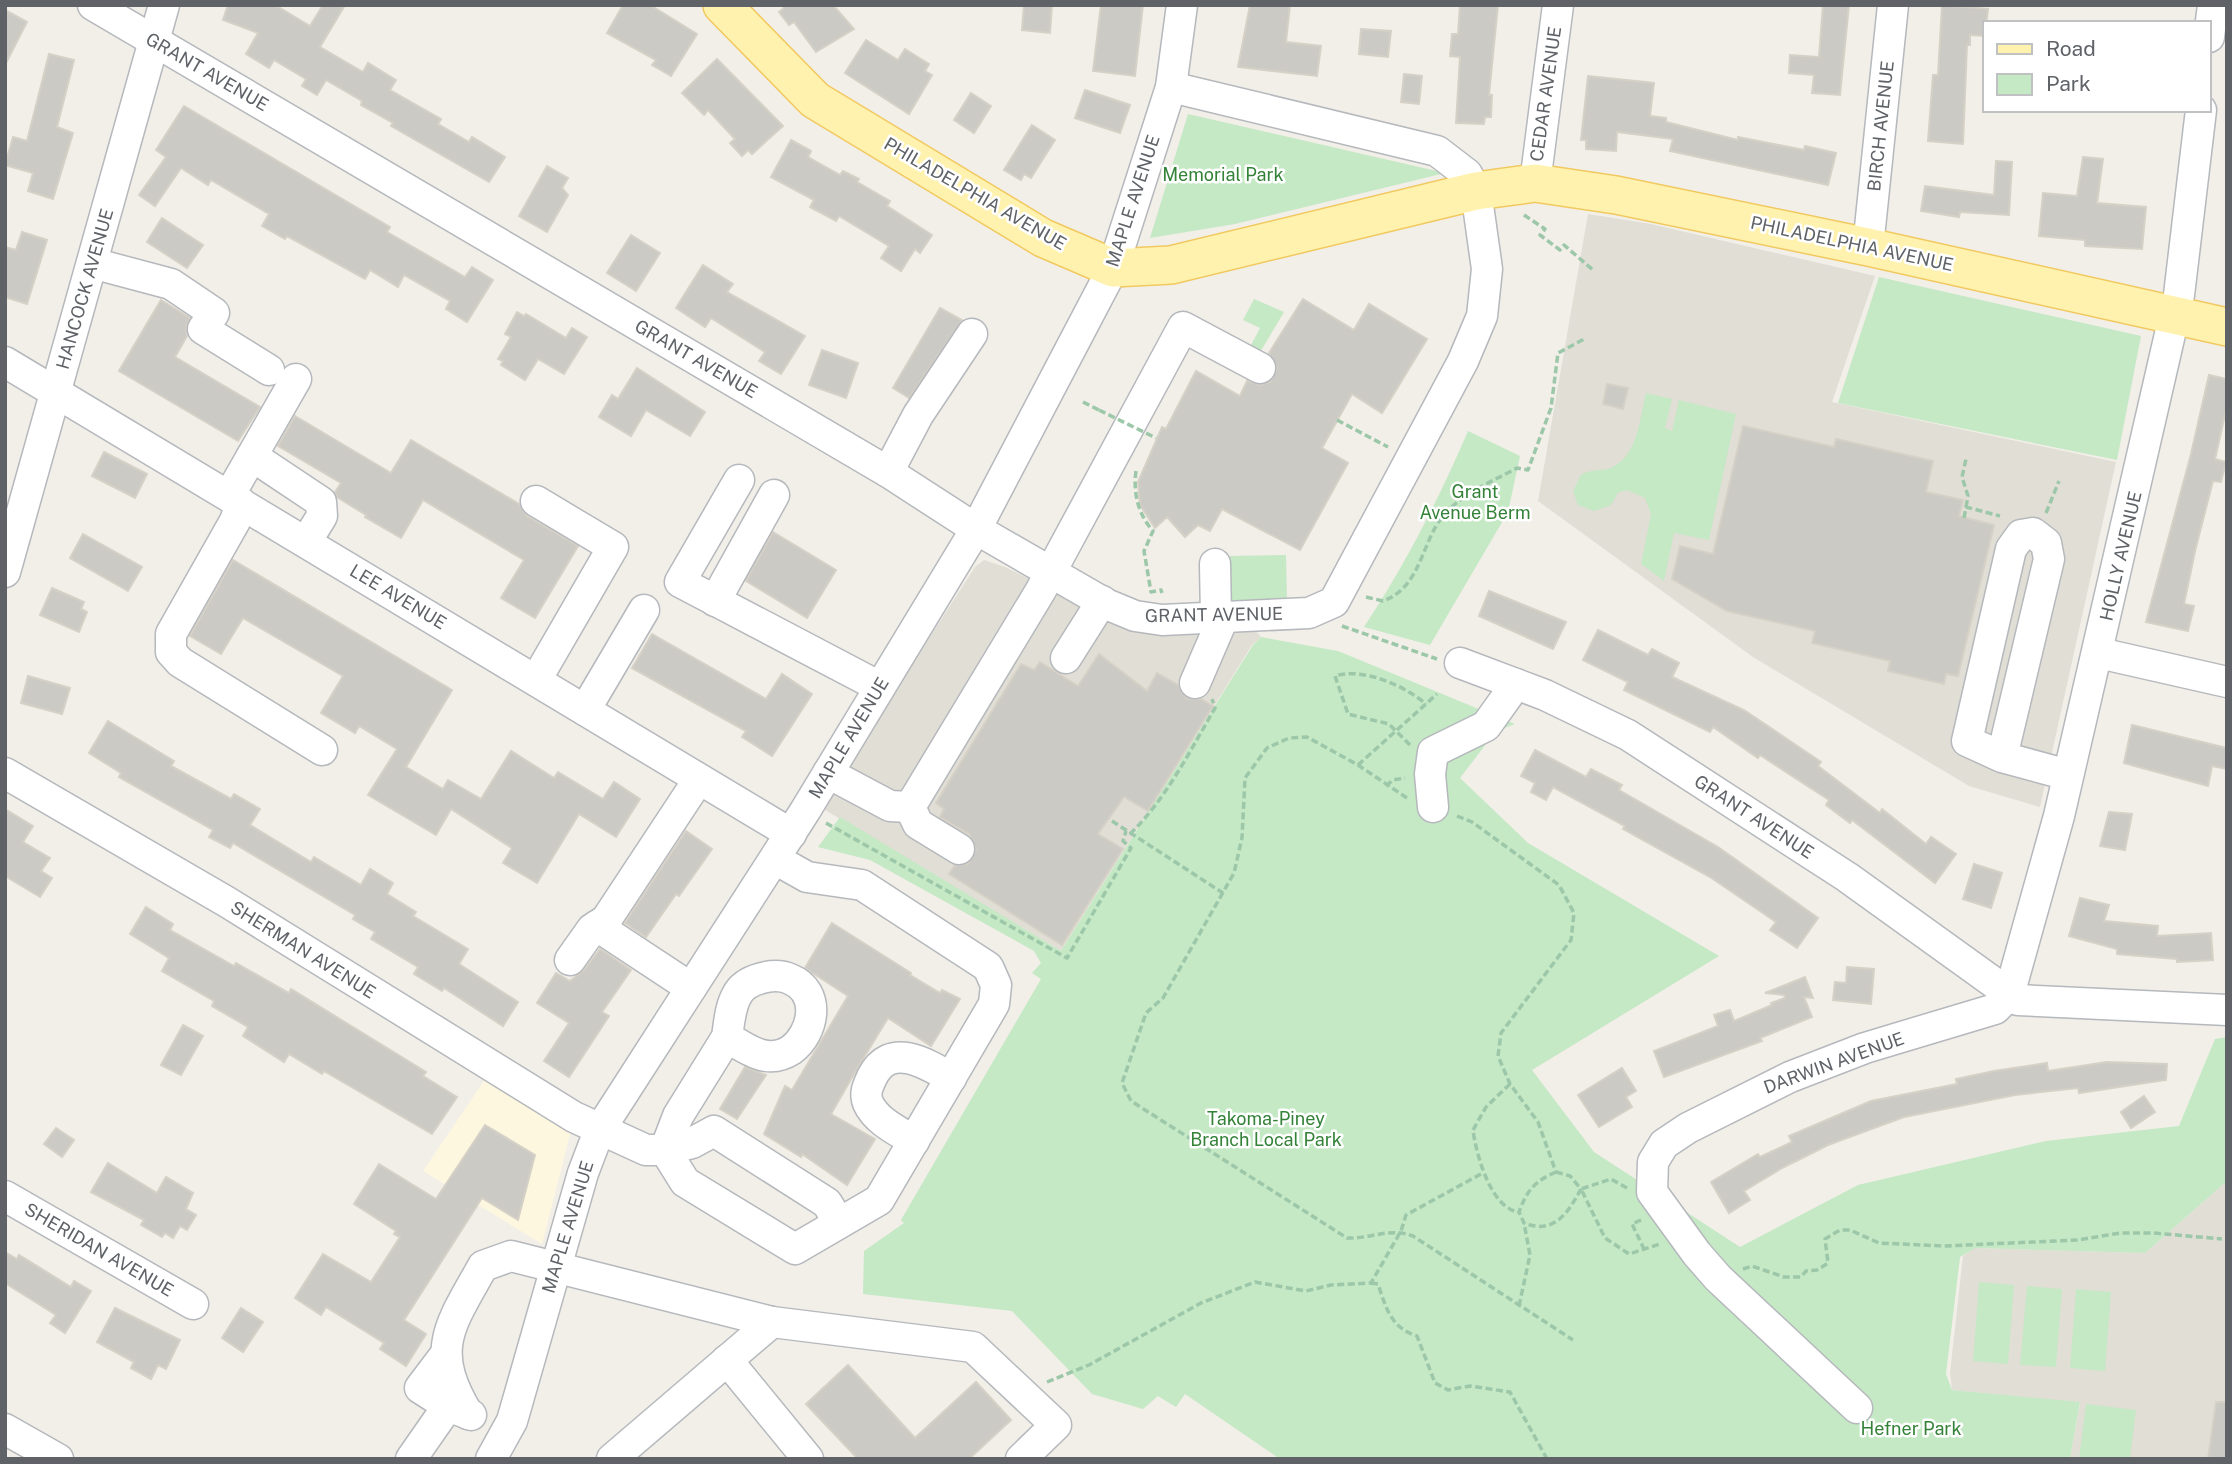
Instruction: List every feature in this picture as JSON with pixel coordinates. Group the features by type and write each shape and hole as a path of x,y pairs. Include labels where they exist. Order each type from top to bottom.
{"main road":[{"name":"PHILADELPHIA AVENUE","path":"722,5 815,100 1043,237 1112,268 1171,265 1476,191 1531,200 1616,195 1868,247 2227,327"}],"street":[{"name":"GRANT AVENUE","path":"93,5 888,472 976,529 1102,601 1135,616 1162,620 1309,613"},
{"name":"HANCOCK AVENUE","path":"5,572 164,5"},
{"name":"MAPLE AVENUE","path":"491,1459 507,1430 599,1130 791,834 976,529 1112,268 1171,87 1182,5"},
{"name":"CEDAR AVENUE","path":"1531,200 1558,5"},
{"name":"BIRCH AVENUE","path":"1868,247 1893,5"},
{"path":"1171,87 1437,151 1467,174 1476,191 1488,269 1482,316 1463,361 1334,602 1309,613"},
{"name":"HOLLY AVENUE","path":"2009,995 2038,900 2099,653 2175,314 2201,112"},
{"path":"92,263 171,284 214,313 203,330 282,374 235,499 234,521 171,635 172,652 180,662 322,750"},
{"path":"910,807 1041,590 1059,577 1183,327 1260,368"},
{"path":"888,472 918,415 972,334"},
{"name":"LEE AVENUE","path":"5,362 791,834"},
{"path":"252,456 321,502 322,516 306,542"},
{"path":"739,480 680,582 880,687"},
{"path":"715,601 774,495"},
{"path":"536,501 613,547 536,680"},
{"path":"2002,757 2049,559 2046,543 2033,533 2021,535 2011,549 1968,741 2002,757 2068,775"},
{"path":"1198,675 1220,617 1215,564"},
{"path":"1066,658 1102,601"},
{"path":"585,710 644,610"},
{"path":"2099,653 2227,682"},
{"name":"GRANT AVENUE","path":"1460,663 1516,684 1628,735 1847,877 2009,995 2029,1001 2227,1010"},
{"path":"1433,807 1430,774 1433,752 1486,726 1516,684"},
{"name":"SHERMAN AVENUE","path":"5,773 227,902 527,1090 599,1130 646,1150 665,1150"},
{"path":"828,773 890,806 910,807"},
{"path":"570,960 597,926 606,920 699,779"},
{"path":"910,807 918,824 959,849"},
{"path":"665,1150 685,1182 795,1249 879,1200 994,1004 996,985 988,967 862,885 807,877 775,859"},
{"path":"597,926 691,988"},
{"name":"DARWIN AVENUE","path":"1725,1285 1692,1247 1652,1192 1653,1161 1664,1144 1716,1112 1813,1067 1995,1009 2009,995"},
{"path":"665,1150 678,1116 727,1037"},
{"path":"914,1141 886,1124 868,1103 866,1090 876,1069 894,1056 907,1057 928,1064 951,1079"},
{"path":"665,1150 692,1143 714,1131 827,1203 839,1223"},
{"name":"SHERIDAN AVENUE","path":"5,1196 193,1304"},
{"path":"458,1410 444,1355 455,1315 483,1266 511,1256 772,1322 973,1347 1030,1397 1056,1425 1021,1459"},
{"path":"1725,1285 1857,1408"},
{"path":"612,1459 772,1322"},
{"path":"727,1360 808,1459"},
{"path":"458,1410 507,1430"},
{"path":"411,1459 458,1410"},
{"path":"17,1443 58,1459"}],"path":[{"path":"1531,200 1545,229 1540,235 1560,250 1564,245 1593,270"},
{"path":"1365,597 1384,601 1405,586 1422,562 1437,525 1455,504 1517,468 1528,470 1551,408 1558,353 1586,338"},
{"path":"1083,402 1154,438 1148,446"},
{"path":"1338,420 1377,441"},
{"path":"1964,518 1968,496 1962,477 1966,459"},
{"path":"1137,466 1134,489 1145,523 1153,531 1144,551 1151,592"},
{"path":"2042,521 2059,481"},
{"path":"1966,507 2000,516"},
{"name":"GRANT AVENUE","path":"1309,613 1422,656 1460,663"},
{"path":"1414,750 1389,724 1360,719 1349,714 1335,676 1343,674 1390,680 1426,704"},
{"path":"818,819 1067,958 1131,848 1123,841 1128,833 1146,820 1215,708 1198,675"},
{"path":"1358,765 1437,694"},
{"path":"1556,1172 1538,1122 1510,1084 1498,1056 1501,1033 1571,940 1574,913 1559,885 1472,822 1413,801 1386,786 1358,765 1307,737 1289,738 1267,748 1245,778 1242,838 1234,873 1164,998 1146,1013 1122,1083 1131,1101 1347,1238 1362,1239 1401,1231 1413,1236 1573,1340"},
{"path":"1386,786 1393,780 1411,776"},
{"path":"1112,821 1223,893"},
{"path":"1510,1084 1486,1107 1473,1130 1481,1174 1504,1206 1510,1211 1519,1212"},
{"path":"1519,1306 1530,1255 1524,1223 1519,1212 1526,1191 1540,1179 1556,1172 1570,1176 1581,1189 1605,1238 1629,1254 1646,1251 1662,1243"},
{"path":"1371,1283 1401,1231 1406,1215 1481,1174"},
{"path":"1524,1223 1536,1228 1552,1226 1570,1209 1581,1189 1611,1179 1629,1189"},
{"path":"1642,1219 1632,1224 1646,1251"},
{"path":"1725,1285 1745,1268 1752,1266 1784,1277 1801,1277 1812,1268 1817,1270 1828,1264 1825,1239 1840,1230 1850,1230 1879,1243 1944,1246 2078,1240 2120,1233 2222,1239"},
{"path":"1030,1397 1051,1378 1089,1365 1201,1303 1255,1282 1306,1291 1331,1285 1371,1283 1378,1284 1391,1320 1404,1332 1417,1336 1435,1383 1448,1390 1470,1386 1510,1392 1547,1459"}],"shaded area":[{"path":"1588,214 1651,224 1875,276 1832,402 2116,462 2040,807 1969,786 1753,657 1538,501"},
{"path":"984,560 1005,567 1113,620 1249,623 1261,637 1252,645 1061,951 820,807 975,567"},
{"path":"488,1075 572,1127 542,1244 423,1171"},
{"path":"2227,1181 2227,1459 2070,1459 2080,1403 1952,1390 1950,1373 1963,1256 1974,1248 2145,1253"}],"green space":[{"name":"Memorial Park","path":"1188,114 1445,173 1235,224 1150,238"},
{"path":"1879,277 2141,336 2117,460 1838,403"},
{"path":"1254,299 1284,312 1259,354 1249,349 1260,328 1243,320"},
{"path":"1646,393 1672,399 1665,428 1672,431 1679,400 1736,414 1709,540 1674,533 1664,581 1641,564 1651,514 1645,498 1627,490 1618,493 1611,505 1594,511 1578,505 1573,491 1581,475 1613,467 1628,453 1637,434"},
{"name":"Grant Avenue Berm","path":"1468,431 1520,456 1508,512 1430,645 1364,627 1420,531"},
{"path":"1286,555 1287,600 1230,601 1229,556"},
{"name":"Takoma-Piney Branch Local Park","path":"1261,637 1338,651 1515,724 1496,731 1460,778 1528,843 1719,956 1532,1070 1594,1152 1740,1247 1858,1185 2046,1141 2179,1126 2215,1039 2227,1037 2227,1181 2145,1253 1975,1248 1960,1257 1946,1374 1952,1390 2080,1402 2070,1459 1280,1459 1185,1394 1176,1407 1158,1396 1143,1409 1092,1394 1012,1311 863,1294 864,1251 904,1223 901,1220 1041,979 1032,973 1041,963 1034,951 870,860 818,847 840,817 1061,951 1253,645"},
{"path":"1979,1282 2014,1285 2008,1364 1973,1361"},
{"path":"2027,1286 2062,1289 2056,1367 2020,1365"},
{"path":"2076,1289 2111,1292 2105,1371 2070,1368"},
{"path":"2086,1404 2136,1410 2130,1459 2079,1459"}],"building":[{"path":"228,5 275,5 310,26 323,5 345,5 320,47 363,72 368,63 396,80 390,90 441,119 438,124 469,142 472,137 505,157 489,182 391,126 393,123 361,105 362,101 326,80 317,95 302,86 306,79 274,60 269,68 246,54 258,33 223,20"},
{"path":"623,5 650,5 697,34 671,76 652,65 656,60 607,33"},
{"path":"782,5 833,5 854,29 816,52 794,22 789,25 779,12 784,8"},
{"path":"1024,5 1052,5 1050,33 1022,30"},
{"path":"1101,5 1143,5 1135,76 1093,71"},
{"path":"1250,5 1290,5 1286,42 1321,46 1317,76 1238,67"},
{"path":"1460,5 1498,5 1489,95 1492,95 1491,117 1485,117 1484,124 1456,123 1460,57 1450,56 1452,34 1458,34"},
{"path":"1823,5 1849,5 1840,95 1812,93 1814,75 1789,73 1790,55 1819,57"},
{"path":"1942,5 1988,9 1987,21 1983,21 1983,36 1970,35 1970,45 1967,45 1963,144 1928,141 1933,75 1938,75"},
{"path":"5,10 27,22 5,65"},
{"path":"1361,29 1391,31 1388,57 1359,54"},
{"path":"866,40 898,60 905,49 929,64 925,71 932,75 909,114 845,73"},
{"path":"49,54 74,60 57,127 73,133 53,199 28,191 33,173 5,165 13,137 27,141"},
{"path":"717,59 783,126 752,154 748,150 742,156 730,143 735,139 708,110 704,115 682,93"},
{"path":"1404,74 1422,76 1419,104 1401,102"},
{"path":"1588,76 1654,83 1650,116 1666,118 1666,122 1738,140 1738,137 1804,150 1805,146 1836,153 1828,185 1670,151 1673,139 1617,132 1616,151 1586,149 1586,140 1581,140"},
{"path":"1085,90 1130,105 1120,133 1075,118"},
{"path":"971,93 991,106 974,133 954,120"},
{"path":"184,106 390,227 387,232 465,277 472,267 493,280 467,322 446,309 450,301 404,275 398,287 370,270 365,279 287,236 285,239 262,226 269,214 211,180 208,185 181,168 155,206 139,195 166,157 156,150"},
{"path":"1032,125 1055,140 1031,178 1024,174 1021,180 1004,170"},
{"path":"791,140 811,151 808,157 840,175 843,171 859,179 857,182 890,201 887,206 932,235 920,253 915,249 901,271 881,258 889,246 839,216 836,221 810,207 814,200 771,177"},
{"path":"2083,157 2103,159 2097,203 2146,207 2142,249 2085,246 2085,240 2039,236 2043,193 2077,196"},
{"path":"1996,161 2012,162 2009,215 1960,212 1959,217 1921,211 1925,186 1994,195"},
{"path":"547,166 568,178 562,188 568,195 547,232 519,216"},
{"path":"162,218 203,245 187,268 147,242"},
{"path":"22,232 47,240 27,304 5,297 5,247 16,250"},
{"path":"631,235 660,253 636,291 607,273"},
{"path":"703,265 733,284 727,292 805,336 781,374 759,361 765,352 711,318 705,327 676,308"},
{"path":"1303,299 1354,330 1369,304 1427,339 1382,413 1352,394 1322,448 1348,463 1300,550 1222,509 1210,531 1198,525 1185,537 1167,517 1155,528 1140,505 1138,482 1162,427 1166,429 1196,371 1240,396 1247,381 1260,385 1270,382 1277,368 1269,353"},
{"path":"161,300 190,318 186,327 187,336 175,357 260,407 238,441 119,371"},
{"path":"940,308 962,320 909,398 893,388"},
{"path":"517,312 524,316 526,314 566,338 572,328 587,337 564,374 538,359 525,380 501,365 503,361 498,359 511,337 505,334"},
{"path":"822,350 858,363 846,398 809,385"},
{"path":"637,368 705,412 690,436 646,410 631,436 599,417 612,395 618,399"},
{"path":"2209,375 2227,379 2227,406 2215,459 2226,462 2221,482 2213,481 2196,547 2184,604 2194,606 2188,631 2146,622"},
{"path":"1607,384 1628,388 1623,409 1603,404"},
{"path":"295,416 391,473 411,440 519,504 527,516 578,546 535,618 501,598 524,560 423,500 401,538 365,517 366,515 337,497 335,492 341,483 278,446"},
{"path":"1743,426 1834,447 1836,439 1933,461 1926,492 1963,500 1959,516 1994,525 1958,676 1946,674 1944,684 1888,671 1890,661 1812,643 1815,631 1727,611 1672,579 1680,546 1713,554"},
{"path":"104,452 147,474 135,498 92,476"},
{"path":"773,532 836,570 807,618 746,581"},
{"path":"83,534 142,567 128,591 70,558"},
{"path":"233,560 452,690 406,767 443,789 448,780 481,799 511,751 554,778 558,772 603,799 614,782 640,799 616,837 579,814 537,883 503,863 512,848 451,809 436,835 368,795 397,749 359,726 355,733 321,713 343,676 243,618 221,654 190,636"},
{"path":"52,588 84,602 81,609 87,612 79,632 40,615"},
{"path":"1489,591 1566,622 1553,649 1479,616"},
{"path":"1598,630 1648,655 1652,649 1679,663 1672,677 1744,710 1821,762 1818,766 1880,813 1882,809 1926,844 1931,837 1956,854 1935,883 1852,820 1850,823 1826,805 1829,800 1760,755 1758,758 1713,727 1710,732 1624,690 1628,682 1583,660"},
{"path":"652,634 766,699 782,674 812,694 772,756 742,737 746,731 632,668"},
{"path":"1099,654 1147,691 1157,673 1178,685 1187,699 1201,699 1213,706 1148,811 1124,797 1098,834 1123,849 1062,945 949,874 955,865 968,864 976,849 969,834 940,817 944,809 936,803 1021,664 1034,670 1040,662 1078,686"},
{"path":"28,676 70,688 62,714 21,703"},
{"path":"108,721 174,761 171,766 231,799 234,794 260,809 250,825 311,862 314,857 361,885 370,869 393,883 387,894 416,912 413,916 468,949 459,964 518,1002 503,1026 444,988 442,991 414,974 418,967 371,939 375,932 353,919 355,915 233,843 230,848 209,837 213,830 119,777 121,773 89,753"},
{"path":"2132,725 2227,748 2227,769 2212,766 2208,786 2124,763"},
{"path":"1535,750 1586,777 1591,769 1622,785 1619,790 1718,847 1818,918 1797,948 1770,930 1776,922 1710,877 1623,829 1625,826 1553,787 1546,800 1531,792 1535,783 1521,776"},
{"path":"5,809 33,826 23,842 50,858 41,871 52,878 40,897 5,876"},
{"path":"2109,812 2132,814 2125,850 2100,846"},
{"path":"686,831 712,849 646,937 625,923"},
{"path":"1974,864 2002,873 1991,908 1963,899"},
{"path":"2080,898 2109,905 2104,921 2158,926 2157,936 2211,933 2213,960 2177,962 2177,959 2117,954 2117,949 2069,936"},
{"path":"146,907 173,924 170,930 289,993 291,989 426,1072 423,1076 457,1097 432,1134 324,1071 322,1074 289,1054 284,1062 243,1036 248,1027 212,1006 214,1001 162,971 169,958 130,934"},
{"path":"832,923 940,993 942,990 960,999 931,1046 888,1018 858,1067 831,1114 875,1139 847,1185 802,1154 801,1157 764,1134 785,1086 792,1090 848,996 805,968"},
{"path":"600,949 631,970 602,1012 609,1016 569,1077 544,1061 569,1023 537,1003 556,973 570,981 584,970"},
{"path":"1847,967 1874,969 1871,1004 1833,1000 1835,982 1846,983"},
{"path":"1805,977 1813,998 1804,997 1812,1017 1760,1038 1762,1041 1664,1077 1654,1051 1718,1026 1714,1015 1730,1010 1734,1021 1772,1005 1771,1003 1785,998 1784,995 1765,993"},
{"path":"183,1025 203,1036 181,1075 161,1065"},
{"path":"2107,1062 2167,1064 2166,1080 2079,1093 2078,1088 2015,1095 1904,1117 1828,1145 1782,1168 1744,1191 1750,1200 1729,1213 1711,1182 1758,1154 1760,1157 1792,1142 1789,1136 1871,1101 1957,1084 1956,1079 1994,1071 2047,1063 2048,1071"},
{"path":"745,1067 766,1075 737,1119 720,1109"},
{"path":"1622,1068 1636,1091 1626,1097 1632,1107 1599,1127 1578,1095"},
{"path":"2144,1096 2155,1112 2131,1128 2121,1112"},
{"path":"485,1125 535,1155 518,1220 482,1198 404,1320 426,1334 406,1366 380,1349 384,1343 326,1307 321,1315 295,1298 323,1254 371,1282 400,1237 394,1234 396,1231 354,1204 379,1164 436,1199"},
{"path":"56,1128 74,1140 62,1157 44,1144"},
{"path":"108,1163 157,1193 166,1177 193,1193 186,1209 196,1215 187,1230 180,1226 173,1238 165,1233 162,1237 141,1225 144,1220 91,1192"},
{"path":"5,1252 17,1259 19,1255 71,1287 74,1281 91,1291 65,1333 50,1323 56,1315 5,1283"},
{"path":"115,1308 180,1340 166,1369 158,1365 151,1379 131,1368 134,1362 97,1342"},
{"path":"241,1308 263,1322 243,1352 222,1338"},
{"path":"848,1365 915,1438 976,1382 1011,1420 969,1459 858,1459 806,1404"},
{"path":"2216,1402 2227,1402 2227,1459 2208,1459"}],"park label":[{"name":"Hefner Park","path":"1911,1429"}]}
